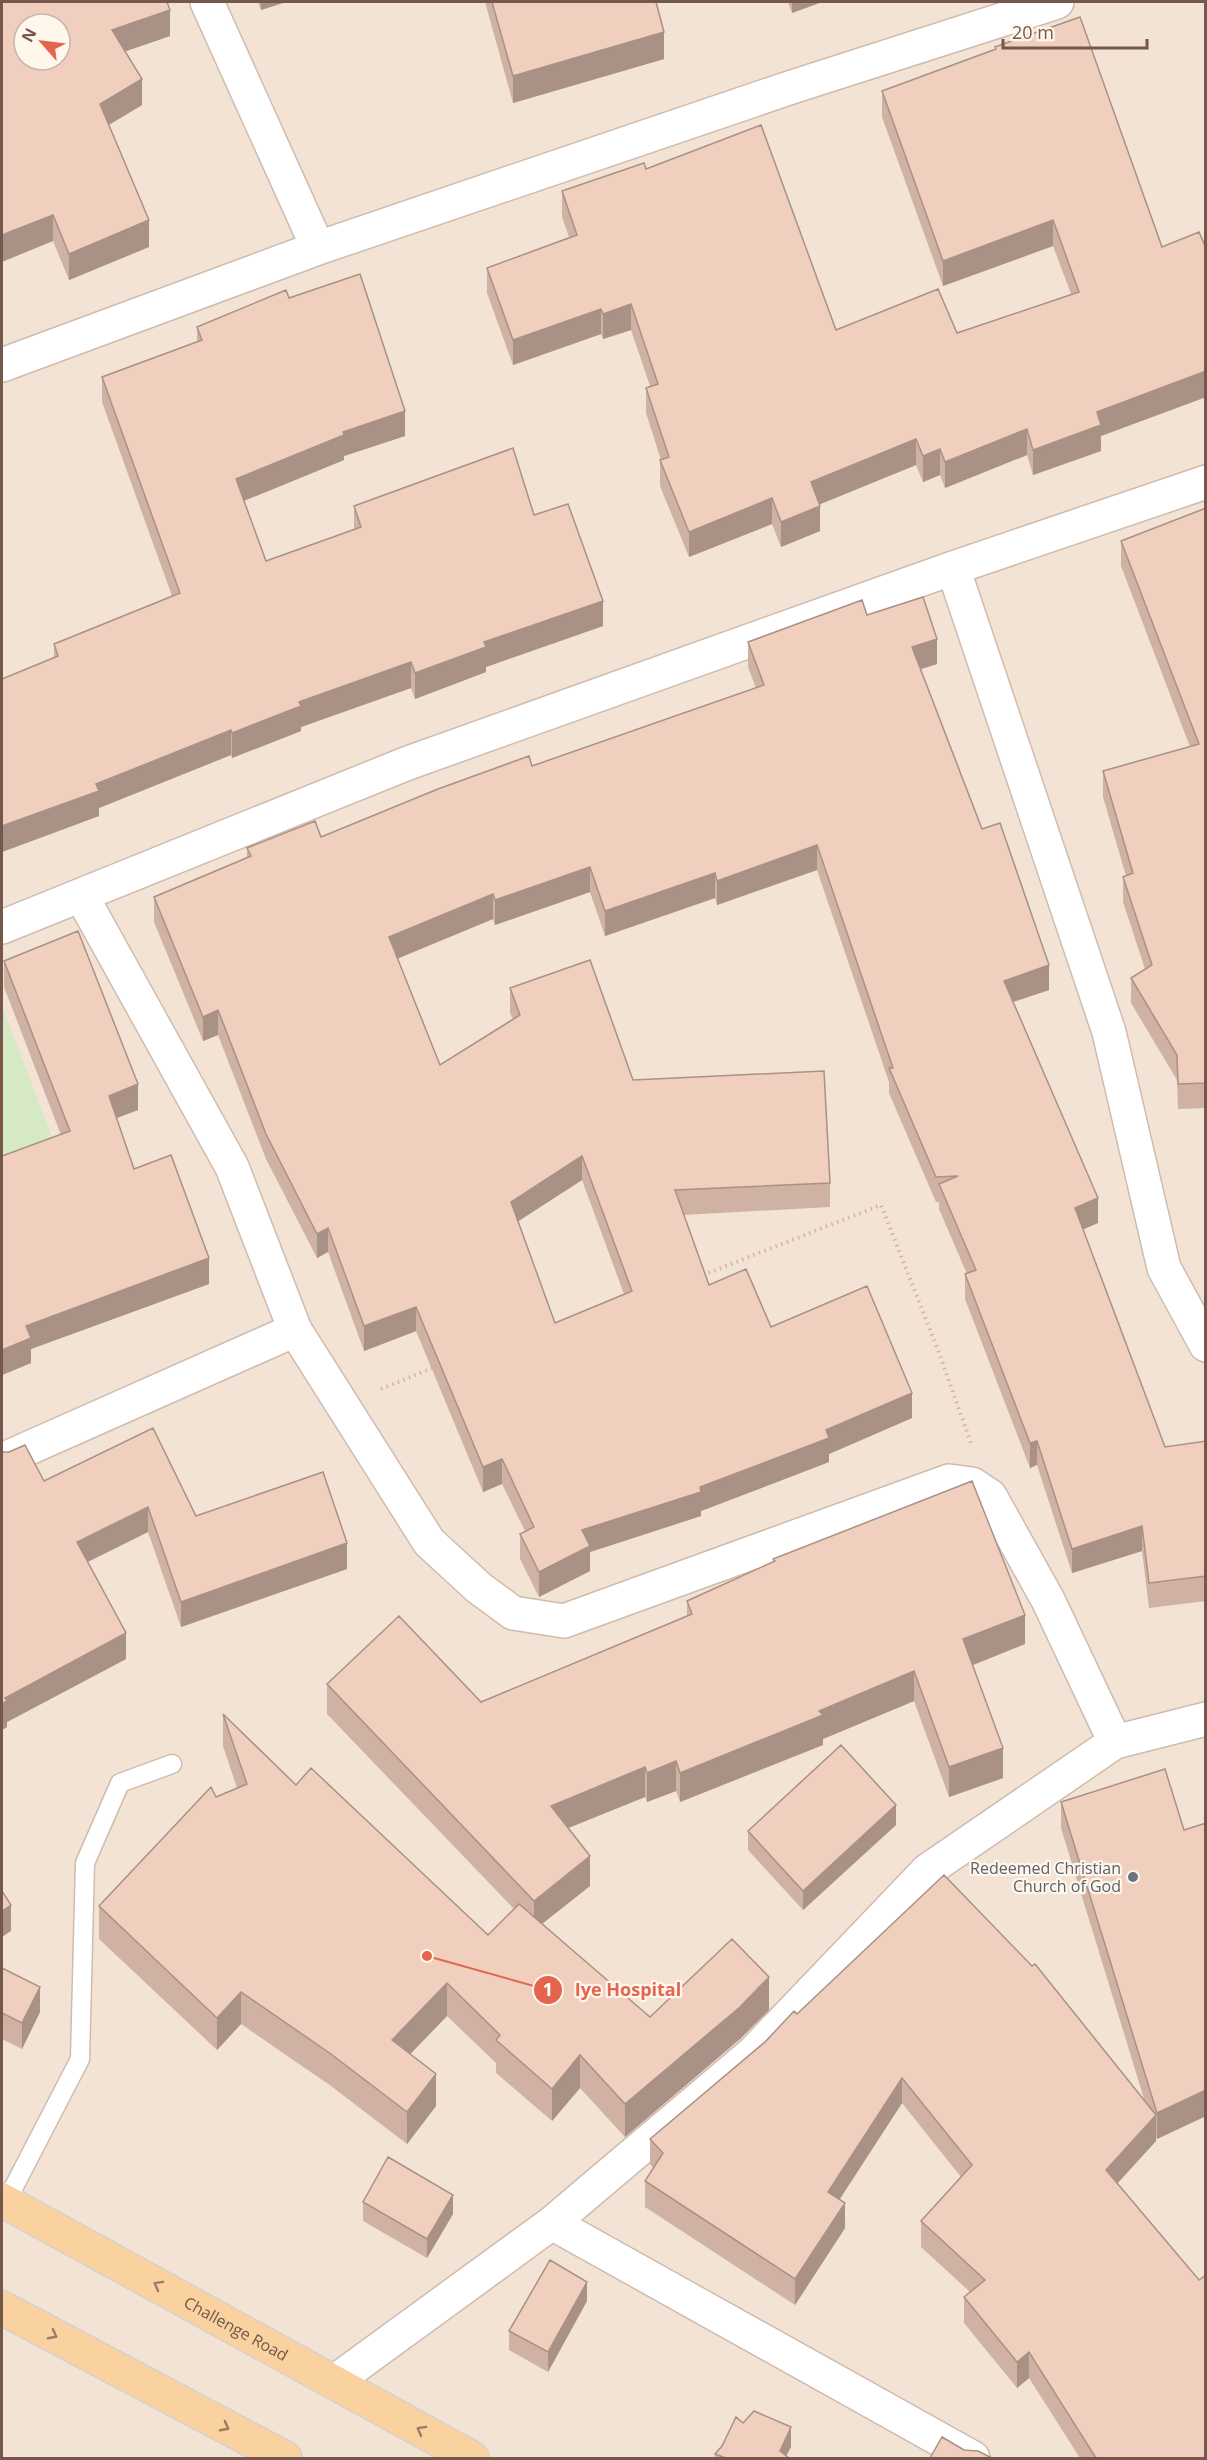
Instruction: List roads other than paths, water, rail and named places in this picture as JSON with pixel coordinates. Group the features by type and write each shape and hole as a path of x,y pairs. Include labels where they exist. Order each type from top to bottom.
{"main road":[{"name":"Challenge Road","path":"4,2201 472,2458"},
{"path":"2,2308 285,2458"}],"street":[{"path":"207,2 318,248"},
{"path":"2,365 318,248 781,91 1057,2"},
{"path":"2,927 408,763 953,568 1206,482"},
{"path":"953,568 1109,1032 1164,1268 1206,1346"},
{"path":"81,895 232,1167 295,1330 429,1542 478,1588 513,1613 564,1621 949,1481 972,1484 990,1496 1048,1600 1115,1742"},
{"path":"2,1460 295,1330"},
{"path":"334,2382 552,2223 753,2053 928,1870 1115,1742 1206,1719"},
{"path":"552,2223 973,2458"}],"lane":[{"path":"4,2201 80,2059 85,1863 120,1783 172,1764"}],"place":[{"name":"Redeemed Christian Church of God","path":"1133,1877"},
{"name":"Iye Hospital","path":"427,1956"}]}
